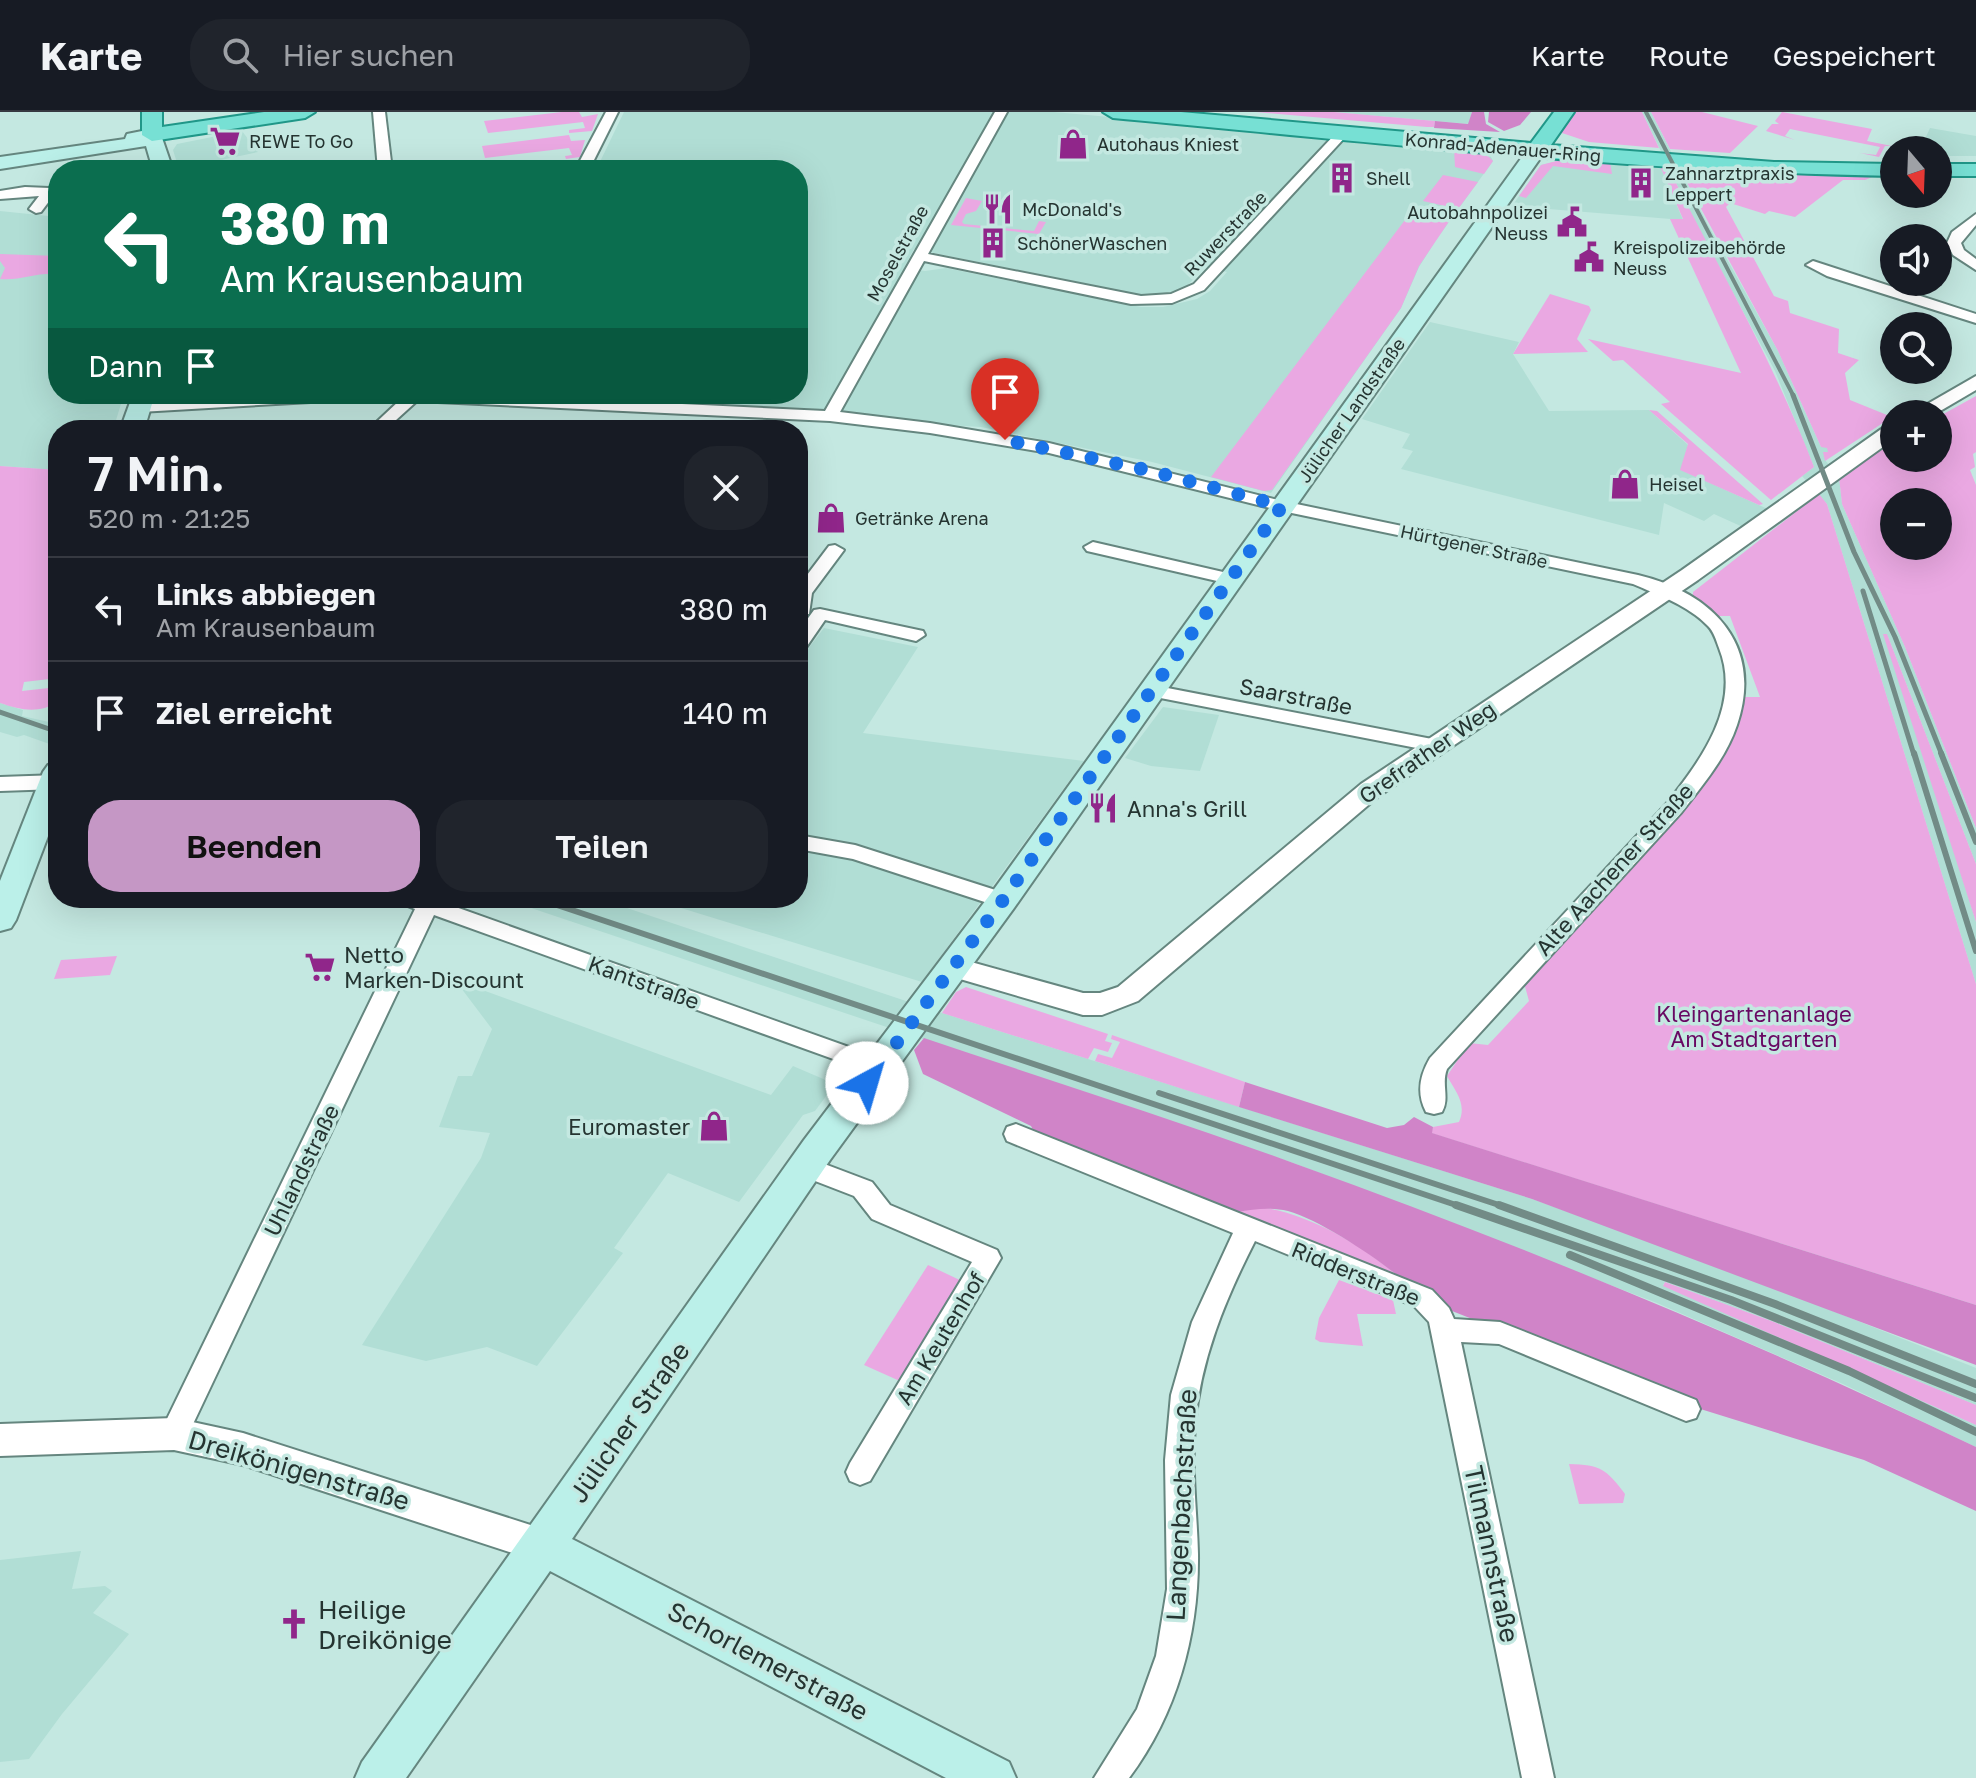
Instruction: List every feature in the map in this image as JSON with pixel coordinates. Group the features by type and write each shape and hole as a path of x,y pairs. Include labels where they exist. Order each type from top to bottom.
{"main road":[{"path":"136,112 131,128 145,139 157,160"},
{"path":"145,139 152,112"},
{"path":"0,163 305,112"},
{"name":"Konrad-Adenauer-Ring","path":"1113,112 1343,133 1747,160 1880,164"},
{"name":"Konrad-Adenauer-Ring","path":"1201,112 1739,167 1880,170"},
{"name":"Jülicher Landstraße","path":"880,1067 1003,900 1417,318 1530,145 1544,112"},
{"name":"Jülicher Landstraße","path":"1530,145 1564,112"},
{"path":"1952,163 1976,163"},
{"path":"1952,170 1976,170"},
{"path":"0,920 48,801"},
{"name":"Jülicher Straße","path":"378,1778 806,1167 880,1067"},
{"name":"Schorlemerstraße","path":"543,1546 993,1778"}],"street":[{"path":"379,112 384,160"},
{"path":"587,160 612,112"},
{"name":"Moselstraße","path":"830,416 1001,112"},
{"name":"Ruwerstraße","path":"918,256 1121,298 1147,301 1182,296 1199,287 1343,133"},
{"path":"0,195 48,189"},
{"path":"36,209 48,196"},
{"path":"1976,218 1954,239 1958,252 1976,266"},
{"path":"1813,265 1976,319"},
{"path":"1944,400 1976,382"},
{"path":"387,420 404,404"},
{"name":"Hürtgener Straße","path":"601,404 830,416 930,428 1049,448 1282,506 1638,580 1664,591"},
{"path":"727,420 731,411"},
{"name":"Grefrather Weg","path":"953,967 1083,1004 1102,1004 1128,994 1370,790 1432,745 1664,591 1880,439"},
{"path":"1093,547 1230,579"},
{"path":"808,586 835,550"},
{"name":"Alte Aachener Straße","path":"1434,1105 1431,1079 1438,1064 1674,808 1704,769 1727,726 1736,686 1735,664 1722,631 1700,609 1664,591"},
{"path":"808,611 916,635"},
{"name":"Saarstraße","path":"1152,691 1432,745"},
{"path":"0,784 48,780"},
{"path":"808,844 855,852 1003,900"},
{"name":"Uhlandstraße","path":"174,1434 415,908"},
{"name":"Kantstraße","path":"435,908 880,1067"},
{"name":"Ridderstraße","path":"1016,1134 1423,1298 1440,1316 1445,1330"},
{"name":"Am Keutenhof","path":"806,1167 863,1189 881,1212 988,1258 860,1472"},
{"name":"Langenbachstraße","path":"1110,1778 1140,1736 1170,1655 1183,1569 1179,1486 1181,1425 1187,1380 1198,1334 1223,1275 1248,1229"},
{"path":"1445,1330 1500,1333 1686,1409"},
{"name":"Tilmannstraße","path":"1445,1330 1538,1778"},
{"name":"Dreikönigenstraße","path":"0,1440 174,1434 243,1449 543,1546"}],"shaded area":[{"path":"624,112 1054,112 1477,150 1490,155 1493,161 1419,267 1401,308 1271,493 1152,462 981,427 601,404 808,404 808,160 601,160","holes":["914,249 1147,296 1176,291 1188,285 1205,267 1227,272 1210,291 1197,299 1163,307 1141,307 946,268 925,271 904,268"]},
{"path":"1334,112 1472,112 1469,124"},
{"path":"1472,112 1484,112 1486,124 1500,132 1434,128 1435,121 1468,124"},
{"path":"1489,112 1531,112 1520,125 1504,131 1488,122"},
{"path":"1642,112 1651,112 1708,225 1778,351 1821,447 1827,447 1829,452 1825,460 1839,477 1842,504 1905,647 1976,828 1976,864 1887,634 1976,922 1976,984 1827,504 1802,476 1814,467 1775,371 1696,224"},
{"path":"1930,128 1976,136 1976,156 1952,156 1952,136 1926,136"},
{"path":"242,131 258,152 221,160 176,160 173,150 177,144"},
{"path":"1572,158 1660,166 1683,220 1512,206 1541,165"},
{"path":"0,211 48,216 48,404 121,404 116,420 48,420 48,469 0,466"},
{"path":"1430,322 1519,342 1513,354 1549,411 1649,410 1688,445 1681,470 1770,510 1745,528 1714,514 1704,521 1664,503 1659,535 1401,469 1413,451 1402,448 1410,434 1362,419"},
{"path":"824,628 918,647 863,733 1084,761 922,982 681,908 808,908 808,649"},
{"path":"0,703 23,710 22,716 48,722 48,743 24,735 17,737 0,732"},
{"path":"1163,707 1219,715 1200,771 1151,766 1125,758"},
{"path":"532,908 627,908 942,1013 1532,1199 1745,1276 1976,1368 1976,1405 1774,1322 1665,1282 1663,1285 1976,1425 1976,1447 1843,1384 1657,1303 1296,1164"},
{"path":"455,980 771,1095 793,1066 835,1084 815,1111 803,1115 739,1202 668,1173 614,1248 623,1253 537,1366 487,1347 426,1361 362,1345 481,1158 490,1133 439,1127 458,1076 472,1076 492,1029"},
{"path":"924,1038 1203,1131 1382,1196 1554,1262 1809,1370 1976,1447 1976,1511 1864,1460 1694,1407 1452,1311 1434,1295 1396,1282 1398,1276 1375,1259 1300,1215 1262,1209 1237,1212 1234,1217 1151,1177 1037,1138 1031,1126 923,1074 914,1050"},
{"path":"1245,1082 1387,1128 1404,1125 1414,1117 1433,1127 1432,1133 1976,1305 1976,1365 1532,1199 1239,1107"},
{"path":"81,1551 72,1589 105,1586 112,1591 93,1613 129,1634 29,1759 0,1762 0,1560"}],"green space":[{"path":"579,112 582,117 598,114 592,131 569,133 569,130 585,128 583,122 488,133 484,121"},
{"path":"1256,112 1334,112 1435,121 1434,127 1427,127"},
{"path":"1572,112 1642,112 1659,148 1589,142 1559,132"},
{"path":"1651,112 1702,112 1758,126 1730,153 1670,149"},
{"path":"1782,112 1872,129 1867,141 1880,144 1880,147 1790,129 1785,136 1795,140 1766,131 1772,124 1779,124 1775,121"},
{"path":"569,135 571,141 585,140 580,157 566,159 565,156 572,155 569,148 485,158 482,146"},
{"path":"1454,148 1484,152 1493,161 1484,174 1455,167"},
{"path":"1564,159 1610,162 1612,174 1553,166 1526,198 1519,196 1541,165"},
{"path":"1660,166 1668,167 1745,315 1814,467 1771,500 1661,404 1670,402 1623,360 1613,361 1588,339 1741,373 1670,219 1683,219"},
{"path":"1679,168 1875,176 1865,180 1843,180 1795,217 1769,211 1765,214 1730,203 1726,207 1774,296 1788,301 1790,313 1839,329 1838,353 1859,360 1845,373 1850,400 1880,412 1880,425 1825,461 1823,452 1828,452 1827,448 1821,447 1778,351"},
{"path":"1443,175 1478,182 1458,209 1423,201"},
{"path":"966,198 982,201 976,211 966,214 964,224 1034,231 1039,221 1046,222 1039,234 951,225"},
{"path":"1411,212 1414,217 1452,217 1419,266 1401,308 1272,490 1264,491 1211,477"},
{"path":"0,254 48,256 48,274 0,279 5,268"},
{"path":"1550,294 1589,306 1591,310 1577,339 1588,352 1513,354"},
{"path":"1976,396 1975,467 1970,470 1976,485 1976,828 1905,647 1842,504 1839,477 1880,451 1880,472 1952,472 1952,409"},
{"path":"1649,410 1657,411 1763,504 1759,505 1680,470 1688,444"},
{"path":"0,466 48,469 48,679 24,682 22,691 48,688 48,707 22,709 0,703"},
{"name":"Kleingartenanlage Am Stadtgarten","path":"1819,494 1827,504 1976,984 1976,1305 1431,1133 1433,1127 1459,1122 1461,1104 1447,1076 1469,1043 1488,1045 1529,1001 1524,983 1678,818 1726,749 1743,697 1760,697 1730,616 1717,616 1693,597 1693,592"},
{"path":"1883,634 1887,634 1976,864 1976,922"},
{"path":"117,956 110,975 54,979 61,960"},
{"path":"966,987 1108,1034 1105,1041 1112,1043 1108,1052 1094,1048 1088,1059 942,1013 956,992"},
{"path":"1112,1035 1245,1082 1239,1107 1095,1061 1098,1054 1112,1058 1120,1042 1111,1039"},
{"path":"1260,1207 1297,1216 1334,1232 1398,1276 1237,1212"},
{"path":"928,1265 964,1282 902,1382 864,1365"},
{"path":"1339,1280 1393,1300 1396,1314 1357,1314 1363,1346 1315,1339 1319,1318"},
{"path":"1665,1282 1774,1322 1976,1405 1976,1425 1663,1286"},
{"path":"1569,1464 1602,1470 1625,1494 1623,1503 1579,1504"}],"railway":[{"path":"1646,112 1793,395"},
{"path":"1793,395 1854,552 1895,637 1942,755"},
{"path":"1863,591 1914,755"},
{"path":"0,712 48,729"},
{"path":"1914,753 1976,951"},
{"path":"1941,753 1976,842"},
{"path":"566,908 1462,1207"},
{"path":"1159,1093 1500,1205"},
{"path":"1456,1205 1731,1300 1976,1398"},
{"path":"1500,1205 1505,1207"},
{"path":"1500,1205 1775,1304 1976,1384"},
{"path":"1570,1255 1849,1371 1976,1432"}],"place":[{"name":"REWE To Go","path":"225,141"},
{"name":"Autohaus Kniest","path":"1073,144"},
{"name":"Shell","path":"1342,178"},
{"name":"Zahnarztpraxis Leppert","path":"1641,183"},
{"name":"McDonald's","path":"998,209"},
{"name":"Autobahnpolizei Neuss","path":"1572,222"},
{"name":"SchönerWaschen","path":"993,243"},
{"name":"Kreispolizeibehörde Neuss","path":"1589,257"},
{"name":"Heisel","path":"1625,484"},
{"name":"Getränke Arena","path":"831,518"},
{"name":"Anna's Grill","path":"1103,808"},
{"name":"Netto Marken-Discount","path":"320,967"},
{"name":"Euromaster","path":"714,1126"},
{"name":"Heilige Dreikönige","path":"294,1624"}],"route":[{"path":"867,1083 1003,900 1282,506 1147,470 1005,440"}]}
